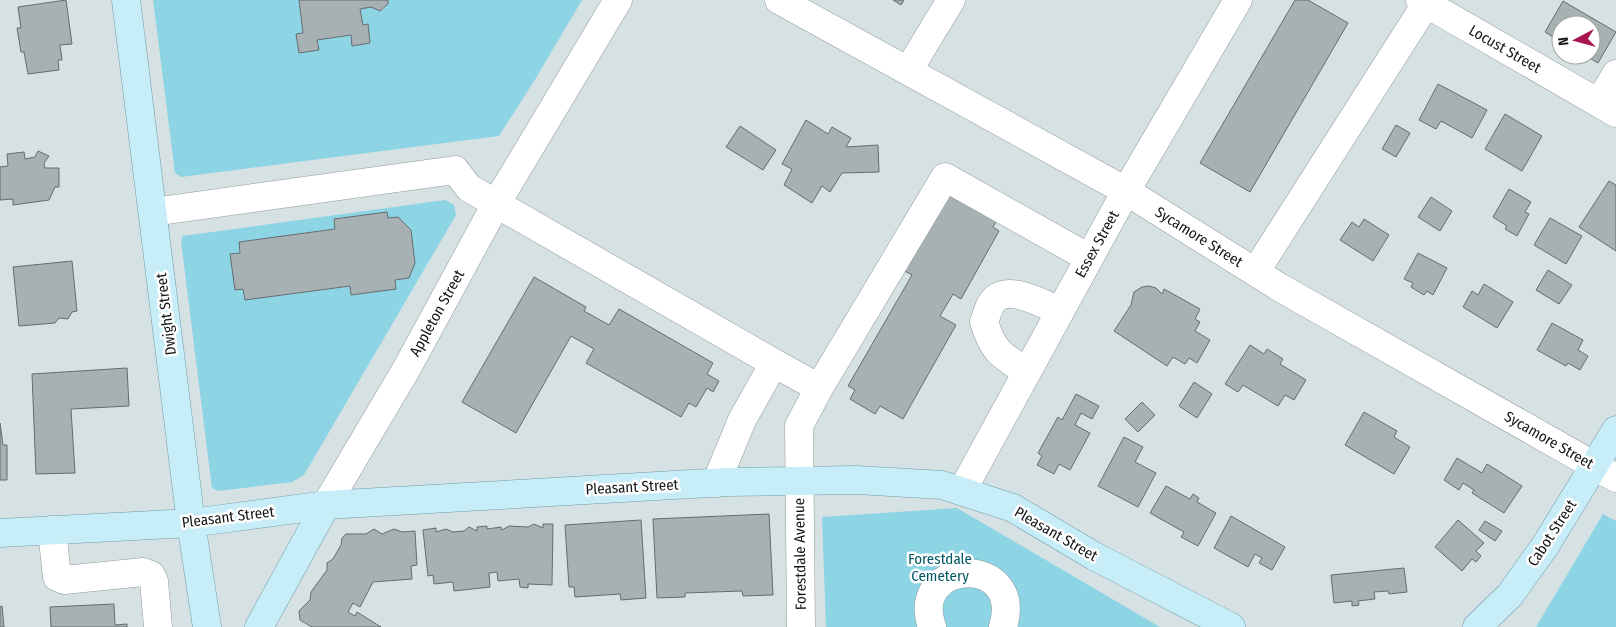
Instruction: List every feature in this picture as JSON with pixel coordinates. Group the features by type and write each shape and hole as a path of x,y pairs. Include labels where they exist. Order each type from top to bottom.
{"main road":[{"name":"Dwight Street","path":"126,0 154,212 191,522 207,627"},
{"name":"Cabot Street","path":"1477,627 1510,595 1545,546 1606,472 1616,430"},
{"name":"Pleasant Street","path":"0,534 191,522 326,505 716,483 857,480 942,485 1014,508 1094,556 1231,627"},
{"name":"Appleton Street","path":"259,627 326,505"}],"street":[{"name":"Appleton Street","path":"326,505 407,368 496,204 618,0"},
{"name":"Sycamore Street","path":"779,0 1126,191 1256,271 1606,472"},
{"path":"908,71 951,0"},
{"name":"Essex Street","path":"962,491 1126,191 1238,0"},
{"path":"1256,271 1423,2"},
{"name":"Locust Street","path":"1423,2 1608,108"},
{"path":"1608,108 1616,74"},
{"path":"154,212 455,170 469,188 819,388"},
{"name":"Forestdale Avenue","path":"801,627 800,426 819,388 945,177 1089,258"},
{"path":"1027,372 998,353 990,342 984,322 991,304 998,297 1010,294 1026,296 1059,311"},
{"path":"716,483 742,420 774,363"},
{"path":"52,530 57,578 64,580 143,572 151,575 154,581 158,627"},
{"path":"932,627 929,618 929,602 936,587 946,578 959,572 972,572 986,576 996,584 1005,598 1007,614 1003,627"}],"green space":[{"path":"153,0 299,0 303,33 296,34 299,52 318,50 317,40 351,35 353,46 370,43 368,24 363,25 360,9 371,7 381,11 386,7 388,0 582,0 499,136 181,177 175,173"},
{"path":"445,200 454,205 456,215 304,475 292,482 218,491 212,488 181,241 183,236","holes":["387,212 388,218 415,263 409,278 395,280 396,289 351,295 350,286 245,299 243,289 235,290 231,254 240,253 239,242 335,229 334,219"]},
{"name":"Forestdale Cemetery","path":"957,508 1160,627 826,627 822,517"},
{"path":"1603,514 1616,521 1616,627 1536,627"}],"building":[{"path":"66,0 72,44 60,45 62,60 58,60 59,70 28,74 24,52 21,52 17,28 21,28 18,7"},
{"path":"299,0 388,0 388,4 380,11 371,7 360,9 363,25 368,24 370,43 352,46 351,35 317,40 319,50 299,53 296,34 303,33"},
{"path":"893,0 904,0 901,5"},
{"path":"1295,0 1308,0 1348,23 1250,192 1200,163"},
{"path":"1563,1 1587,15 1555,15"},
{"path":"1551,22 1551,36 1545,32"},
{"path":"1601,23 1616,32 1601,58"},
{"path":"1438,84 1487,110 1472,138 1441,121 1436,129 1419,120"},
{"path":"1505,114 1542,136 1522,171 1485,149"},
{"path":"806,120 828,134 832,127 851,138 846,147 878,145 879,172 842,173 830,192 822,186 812,203 784,185 792,169 782,164"},
{"path":"1396,125 1410,133 1396,157 1382,149"},
{"path":"740,126 776,150 763,170 726,147"},
{"path":"38,151 49,156 44,163 45,168 59,168 59,187 55,187 49,200 13,205 13,199 0,200 0,167 8,166 7,154 24,152 25,159 35,157"},
{"path":"1609,181 1616,185 1616,251 1579,227"},
{"path":"952,185 999,216 993,227 999,231 961,299 953,294 940,316 956,325 903,419 880,406 875,414 850,399 855,390 848,386 912,275 903,270"},
{"path":"1509,189 1531,202 1525,212 1529,214 1517,236 1505,229 1507,226 1493,217"},
{"path":"1431,197 1452,211 1440,231 1418,217"},
{"path":"387,212 388,218 398,217 411,230 415,263 409,278 395,280 396,289 351,295 350,286 245,300 243,289 235,290 230,254 240,253 239,242 335,229 334,219"},
{"path":"1550,218 1582,236 1566,264 1534,245"},
{"path":"1364,219 1389,235 1373,261 1340,240 1352,222 1359,227"},
{"path":"1418,253 1447,268 1433,295 1427,291 1424,295 1411,287 1413,283 1404,279"},
{"path":"72,261 77,311 72,312 68,319 59,318 55,323 19,326 13,267"},
{"path":"1548,270 1572,285 1559,304 1536,290"},
{"path":"534,277 586,307 584,311 609,325 619,309 713,363 707,374 719,381 713,392 707,388 696,407 689,403 681,417 586,363 594,349 571,336 516,433 462,402"},
{"path":"1484,284 1513,302 1497,328 1463,307 1472,291 1478,295"},
{"path":"1142,287 1156,288 1162,294 1164,289 1200,309 1195,319 1200,322 1195,331 1210,340 1197,363 1189,358 1185,364 1173,357 1167,366 1114,331 1131,305 1134,292"},
{"path":"1552,323 1583,340 1578,350 1588,356 1580,370 1568,363 1566,366 1537,350"},
{"path":"1250,345 1264,354 1267,349 1283,359 1280,364 1306,380 1294,400 1285,395 1278,406 1243,385 1238,392 1225,384"},
{"path":"127,368 129,406 71,409 75,473 36,474 32,374"},
{"path":"1194,382 1212,394 1197,418 1179,406"},
{"path":"1076,394 1099,406 1092,419 1081,413 1075,425 1090,433 1070,470 1059,464 1054,474 1037,465 1042,456 1038,453 1058,417 1062,420"},
{"path":"1142,402 1155,415 1138,432 1125,419"},
{"path":"1364,412 1397,431 1394,437 1410,447 1394,474 1345,445"},
{"path":"0,423 3,445 7,445 7,480 0,480"},
{"path":"1124,437 1143,447 1135,462 1156,473 1138,507 1098,486"},
{"path":"1457,458 1482,473 1487,464 1522,486 1504,513 1472,493 1474,490 1463,483 1459,490 1444,480"},
{"path":"1166,486 1190,499 1193,494 1199,498 1197,502 1216,513 1198,546 1181,537 1184,532 1150,513"},
{"path":"769,514 773,595 743,596 742,591 685,593 685,597 657,598 653,519"},
{"path":"1231,516 1285,547 1272,570 1259,563 1262,558 1255,554 1248,567 1214,548"},
{"path":"641,520 646,598 621,600 620,594 575,597 574,587 569,587 565,525"},
{"path":"1458,520 1484,543 1476,551 1481,556 1476,562 1472,559 1462,571 1435,547"},
{"path":"1485,521 1502,531 1495,541 1479,530"},
{"path":"534,524 543,528 543,524 553,524 552,585 528,584 528,588 520,587 519,579 498,581 497,572 489,573 490,587 454,591 453,582 434,584 433,575 428,576 423,530 436,528 436,532 446,529 453,532 464,531 469,527 477,531 477,527 487,526 487,529 501,527 502,530 509,526 528,527"},
{"path":"374,529 382,534 394,529 402,532 415,531 417,565 411,566 412,579 373,582 360,607 353,603 348,612 355,616 357,612 381,627 312,627 300,620 299,611 310,600 311,592 327,570 327,563 333,559 341,545 342,538 346,534 366,534"},
{"path":"1404,568 1407,592 1389,594 1388,591 1374,592 1375,599 1358,601 1359,605 1352,606 1352,601 1334,603 1331,575"},
{"path":"114,604 115,625 127,624 127,627 51,627 50,607"},
{"path":"2,606 4,627 0,627 0,607"}]}
